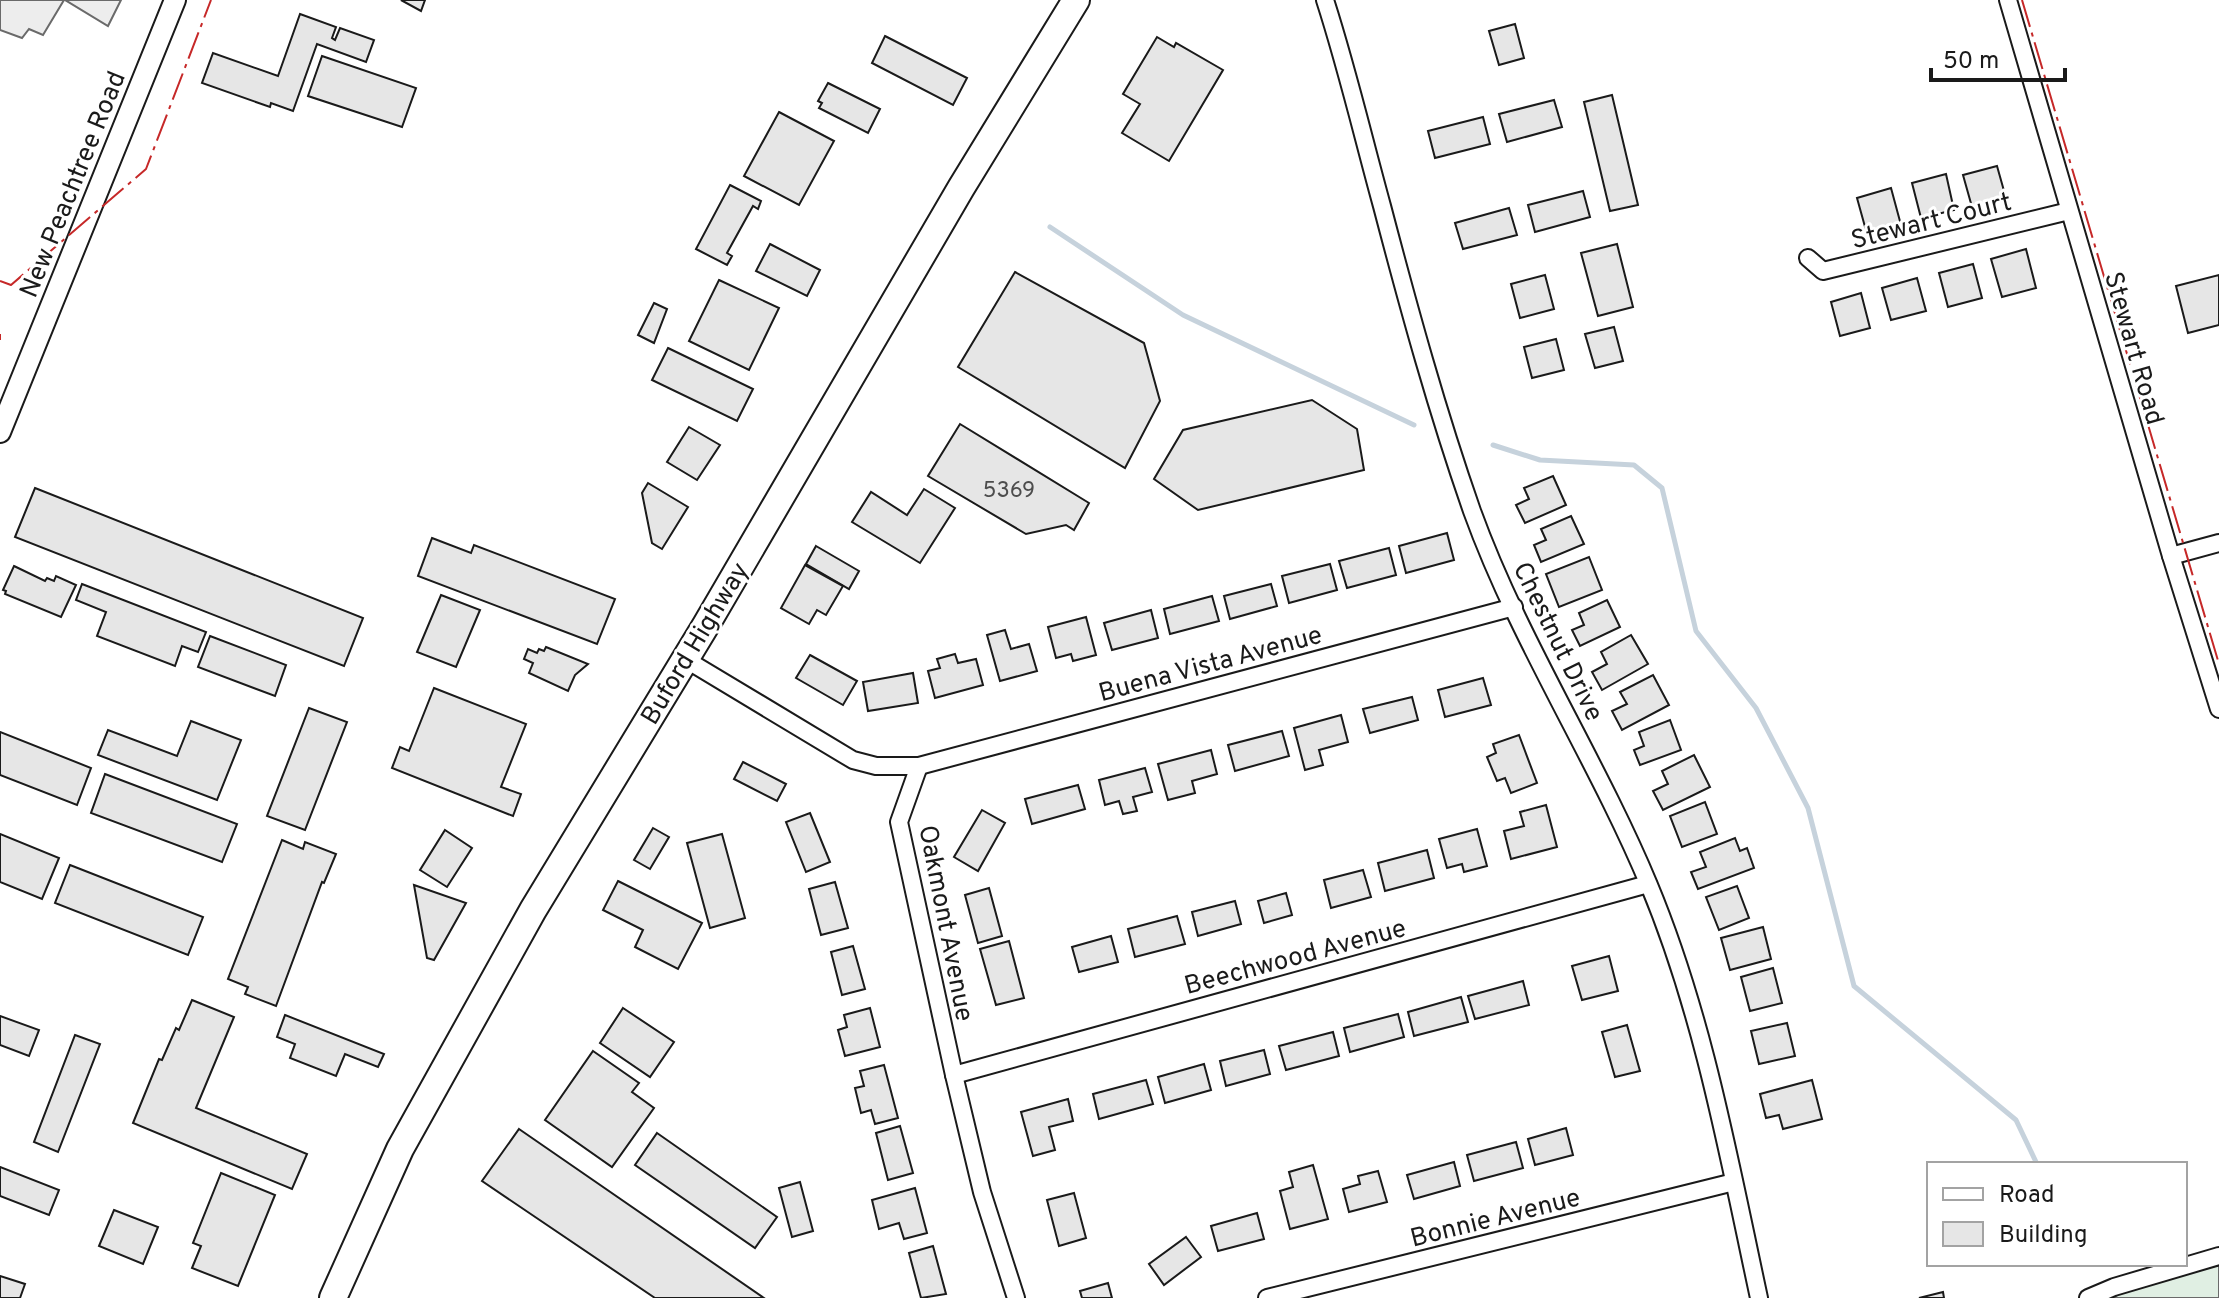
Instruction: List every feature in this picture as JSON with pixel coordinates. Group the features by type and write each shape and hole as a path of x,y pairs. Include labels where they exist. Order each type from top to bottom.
{"main road":[{"name":"Buford Highway","path":"333,1298 400,1149 540,899 685,659 900,290 1076,0"}],"street":[{"name":"New Peachtree Road","path":"0,432 175,0"},
{"name":"Chestnut Drive","path":"1325,0 1433,391 1474,514 1514,607 1602,781 1648,884 1694,1009 1759,1298"},
{"name":"Stewart Road","path":"2008,0 2219,709"},
{"name":"Stewart Court","path":"1808,258 1823,271 2069,211"},
{"path":"2171,556 2219,543"},
{"name":"Buena Vista Avenue","path":"919,766 1514,607"},
{"path":"685,659 853,760 876,766 919,766"},
{"name":"Oakmont Avenue","path":"919,766 899,822 982,1192 1016,1298"},
{"name":"Beechwood Avenue","path":"954,1075 1648,884"},
{"name":"Bonnie Avenue","path":"1267,1298 1734,1182"},
{"path":"2187,1265 2219,1256"},
{"path":"2088,1298 2185,1266"}],"green space":[{"path":"2219,1265 2219,1298 2109,1298 2126,1289"}],"shaded area":[{"path":"0,0 64,0 43,35 29,29 22,38 0,30"},
{"path":"65,0 121,0 108,26"}],"building":[{"path":"401,0 425,0 421,11"},
{"path":"300,14 336,27 332,38 335,40 340,28 374,40 366,62 317,44 293,111 271,103 270,107 202,83 213,53 278,76"},
{"path":"1515,24 1524,58 1499,65 1489,31"},
{"path":"885,36 967,78 953,105 872,63"},
{"path":"1157,37 1174,47 1176,43 1223,70 1169,161 1122,133 1140,104 1123,94"},
{"path":"322,56 416,88 402,127 308,96"},
{"path":"828,83 880,109 868,133 819,108 822,103 818,101"},
{"path":"1612,95 1638,205 1610,211 1584,102"},
{"path":"1554,100 1562,127 1507,142 1499,114"},
{"path":"779,112 834,141 799,205 744,176"},
{"path":"1483,117 1490,144 1435,158 1428,131"},
{"path":"1997,166 2006,198 1972,207 1963,175"},
{"path":"1946,174 1954,210 1921,218 1912,183"},
{"path":"730,185 761,201 758,209 753,206 727,253 732,256 727,265 696,249"},
{"path":"1891,188 1901,225 1867,234 1857,198"},
{"path":"1583,191 1590,217 1535,232 1528,205"},
{"path":"1509,208 1517,235 1463,249 1455,223"},
{"path":"770,244 820,270 807,296 756,271"},
{"path":"1617,244 1633,307 1598,316 1581,253"},
{"path":"2026,249 2036,288 2002,297 1991,259"},
{"path":"1973,264 1982,298 1948,307 1939,273"},
{"path":"1015,272 1144,343 1160,401 1125,468 958,367"},
{"path":"1545,275 1554,309 1520,318 1511,284"},
{"path":"2219,275 2219,325 2188,333 2176,286"},
{"path":"1917,278 1926,311 1891,320 1882,288"},
{"path":"719,280 779,308 749,370 689,341"},
{"path":"1861,293 1870,328 1840,336 1831,302"},
{"path":"654,303 667,309 654,343 638,335"},
{"path":"1614,327 1623,361 1595,368 1585,334"},
{"path":"1556,339 1564,370 1532,378 1524,347"},
{"path":"668,348 753,389 737,421 652,380"},
{"path":"1312,400 1357,429 1364,470 1198,510 1154,479 1183,430"},
{"path":"960,424 1089,503 1074,530 1066,525 1026,534 928,476"},
{"path":"689,427 720,445 697,480 667,462"},
{"path":"1553,476 1566,505 1525,523 1516,505 1529,499 1524,488"},
{"path":"648,483 688,507 662,549 652,543 642,493"},
{"path":"35,488 363,618 344,666 15,537"},
{"path":"924,489 955,508 920,563 852,522 871,492 907,515"},
{"path":"1571,516 1584,544 1541,562 1534,545 1546,540 1541,529"},
{"path":"1447,533 1454,560 1406,573 1399,546"},
{"path":"432,538 471,553 474,545 615,599 597,644 418,576"},
{"path":"816,546 859,571 849,589 806,564"},
{"path":"1389,548 1396,575 1347,588 1339,561"},
{"path":"1589,557 1602,590 1559,607 1546,574"},
{"path":"1330,564 1337,590 1289,603 1282,576"},
{"path":"805,565 843,586 826,615 817,610 809,624 781,608"},
{"path":"14,566 45,581 47,578 54,581 56,576 76,585 61,617 5,594 3,590"},
{"path":"82,584 206,632 198,652 182,646 175,666 97,636 106,612 76,600"},
{"path":"1271,584 1277,606 1230,619 1224,596"},
{"path":"441,595 480,610 456,667 417,652"},
{"path":"1212,596 1219,621 1170,634 1164,609"},
{"path":"1607,600 1620,627 1580,646 1572,630 1584,625 1579,613"},
{"path":"1151,610 1158,638 1112,650 1104,623"},
{"path":"1086,617 1096,655 1073,661 1071,654 1056,658 1048,627"},
{"path":"1005,630 1011,649 1029,644 1037,671 1000,681 987,635"},
{"path":"1631,635 1648,664 1602,690 1592,672 1607,664 1601,652"},
{"path":"210,636 286,665 275,696 198,667"},
{"path":"546,647 588,664 575,675 568,691 529,673 533,663 524,659 528,649 537,653"},
{"path":"955,654 958,663 976,659 983,685 935,698 928,671 940,668 937,659"},
{"path":"810,655 857,681 843,705 796,678"},
{"path":"913,673 918,703 868,711 863,682"},
{"path":"1653,675 1669,705 1622,730 1612,711 1627,704 1620,692"},
{"path":"1483,678 1491,705 1445,717 1438,690"},
{"path":"434,688 526,724 501,787 521,794 513,816 392,768 400,747 409,751"},
{"path":"1412,697 1418,720 1370,733 1363,709"},
{"path":"309,708 347,722 305,830 267,816"},
{"path":"1341,715 1348,742 1319,750 1323,765 1305,770 1294,728"},
{"path":"1670,720 1681,750 1640,765 1634,750 1644,746 1639,732"},
{"path":"191,721 241,740 217,800 98,755 108,730 177,756"},
{"path":"1282,731 1289,756 1235,771 1228,745"},
{"path":"0,732 91,768 77,805 0,775"},
{"path":"1519,735 1537,783 1511,793 1505,778 1497,781 1487,757 1496,753 1493,744"},
{"path":"1211,750 1217,774 1192,781 1195,793 1168,800 1158,764"},
{"path":"1694,755 1710,787 1663,810 1653,791 1668,784 1662,771"},
{"path":"743,762 786,784 777,801 734,779"},
{"path":"1145,768 1152,792 1133,797 1137,811 1123,814 1119,801 1105,805 1099,780"},
{"path":"105,774 237,824 222,862 91,813"},
{"path":"1078,785 1085,809 1032,824 1025,799"},
{"path":"1705,802 1717,834 1682,847 1670,816"},
{"path":"1546,805 1557,847 1511,859 1504,831 1524,826 1520,812"},
{"path":"982,810 1005,823 978,871 954,857"},
{"path":"810,813 830,862 806,872 786,822"},
{"path":"653,828 669,837 650,869 634,860"},
{"path":"1477,829 1487,866 1464,872 1462,864 1447,868 1439,839"},
{"path":"445,830 472,848 447,887 420,870"},
{"path":"0,834 59,858 42,899 0,882"},
{"path":"722,834 745,918 710,928 687,843"},
{"path":"1735,838 1740,851 1747,848 1754,868 1698,889 1691,872 1706,867 1700,852"},
{"path":"282,840 303,849 305,842 336,854 322,882 276,1006 245,994 248,987 228,979"},
{"path":"1427,850 1434,878 1385,891 1378,863"},
{"path":"70,865 203,917 188,955 55,903"},
{"path":"1363,870 1371,897 1331,908 1324,880"},
{"path":"618,881 702,923 678,969 635,947 643,930 603,910"},
{"path":"835,882 848,928 821,935 809,889"},
{"path":"414,885 466,903 434,960 427,958"},
{"path":"1737,886 1749,918 1719,930 1706,897"},
{"path":"989,888 1002,936 978,943 965,895"},
{"path":"1286,893 1292,915 1264,923 1258,901"},
{"path":"1235,901 1241,924 1198,936 1192,912"},
{"path":"1177,916 1185,944 1135,957 1128,929"},
{"path":"1763,927 1771,959 1730,970 1721,938"},
{"path":"1111,936 1118,962 1079,972 1072,947"},
{"path":"1009,941 1024,998 996,1005 980,949"},
{"path":"853,946 865,989 842,995 831,952"},
{"path":"1609,956 1618,991 1582,1000 1572,966"},
{"path":"1773,968 1782,1003 1750,1011 1741,977"},
{"path":"1523,981 1529,1005 1475,1019 1468,996"},
{"path":"1461,997 1468,1022 1414,1036 1408,1012"},
{"path":"192,1000 234,1017 196,1108 307,1154 292,1189 133,1123 159,1059 162,1060 176,1028 179,1030"},
{"path":"623,1008 674,1042 650,1077 600,1043"},
{"path":"870,1008 880,1047 845,1056 838,1030 847,1027 844,1015"},
{"path":"1398,1014 1404,1037 1350,1052 1344,1028"},
{"path":"285,1015 384,1054 378,1067 345,1054 336,1076 290,1058 295,1044 277,1037"},
{"path":"0,1016 39,1030 29,1056 0,1045"},
{"path":"1787,1023 1795,1056 1759,1064 1751,1031"},
{"path":"1627,1025 1640,1071 1615,1077 1602,1032"},
{"path":"1333,1032 1339,1056 1286,1070 1279,1046"},
{"path":"75,1035 100,1044 58,1152 34,1142"},
{"path":"1264,1050 1270,1074 1226,1086 1220,1061"},
{"path":"593,1051 639,1083 632,1092 654,1108 612,1167 545,1120"},
{"path":"1204,1064 1211,1090 1165,1103 1158,1077"},
{"path":"884,1065 898,1118 875,1124 871,1110 861,1113 855,1088 864,1086 860,1071"},
{"path":"1146,1080 1153,1104 1099,1119 1093,1094"},
{"path":"1812,1080 1822,1119 1783,1129 1779,1115 1766,1118 1760,1094"},
{"path":"1068,1099 1073,1121 1049,1127 1055,1150 1033,1156 1021,1112"},
{"path":"900,1126 913,1173 888,1180 876,1133"},
{"path":"1566,1128 1573,1155 1535,1165 1528,1139"},
{"path":"519,1129 764,1298 655,1298 482,1181"},
{"path":"657,1133 777,1217 755,1248 635,1165"},
{"path":"1516,1142 1523,1168 1474,1181 1467,1155"},
{"path":"1454,1162 1460,1186 1414,1199 1407,1175"},
{"path":"1313,1165 1328,1219 1290,1229 1280,1191 1293,1187 1289,1172"},
{"path":"0,1167 59,1190 49,1215 0,1196"},
{"path":"1378,1171 1387,1202 1349,1212 1343,1189 1360,1184 1358,1176"},
{"path":"221,1173 275,1195 238,1286 192,1268 201,1246 193,1243"},
{"path":"800,1182 813,1231 792,1237 779,1188"},
{"path":"915,1188 927,1233 904,1239 899,1223 879,1229 872,1200"},
{"path":"1074,1193 1086,1238 1059,1246 1047,1200"},
{"path":"114,1210 158,1227 143,1264 99,1246"},
{"path":"1257,1213 1264,1239 1218,1251 1211,1226"},
{"path":"1186,1237 1201,1257 1164,1285 1149,1264"},
{"path":"933,1246 946,1294 921,1298 909,1253"},
{"path":"0,1276 25,1284 20,1298 0,1298"},
{"path":"1108,1283 1112,1298 1082,1298 1080,1291"},
{"path":"1943,1292 1944,1298 1919,1298"}],"waterway":[{"path":"1050,227 1183,315 1414,425"},
{"path":"1493,445 1540,460 1634,465 1662,488 1696,631 1756,708 1808,808 1854,986 2016,1120 2036,1162"}],"power":[{"path":"0,281 11,285 146,169 211,0"},
{"path":"2022,0 2219,664"},
{"path":"0,334 0,340"}]}
